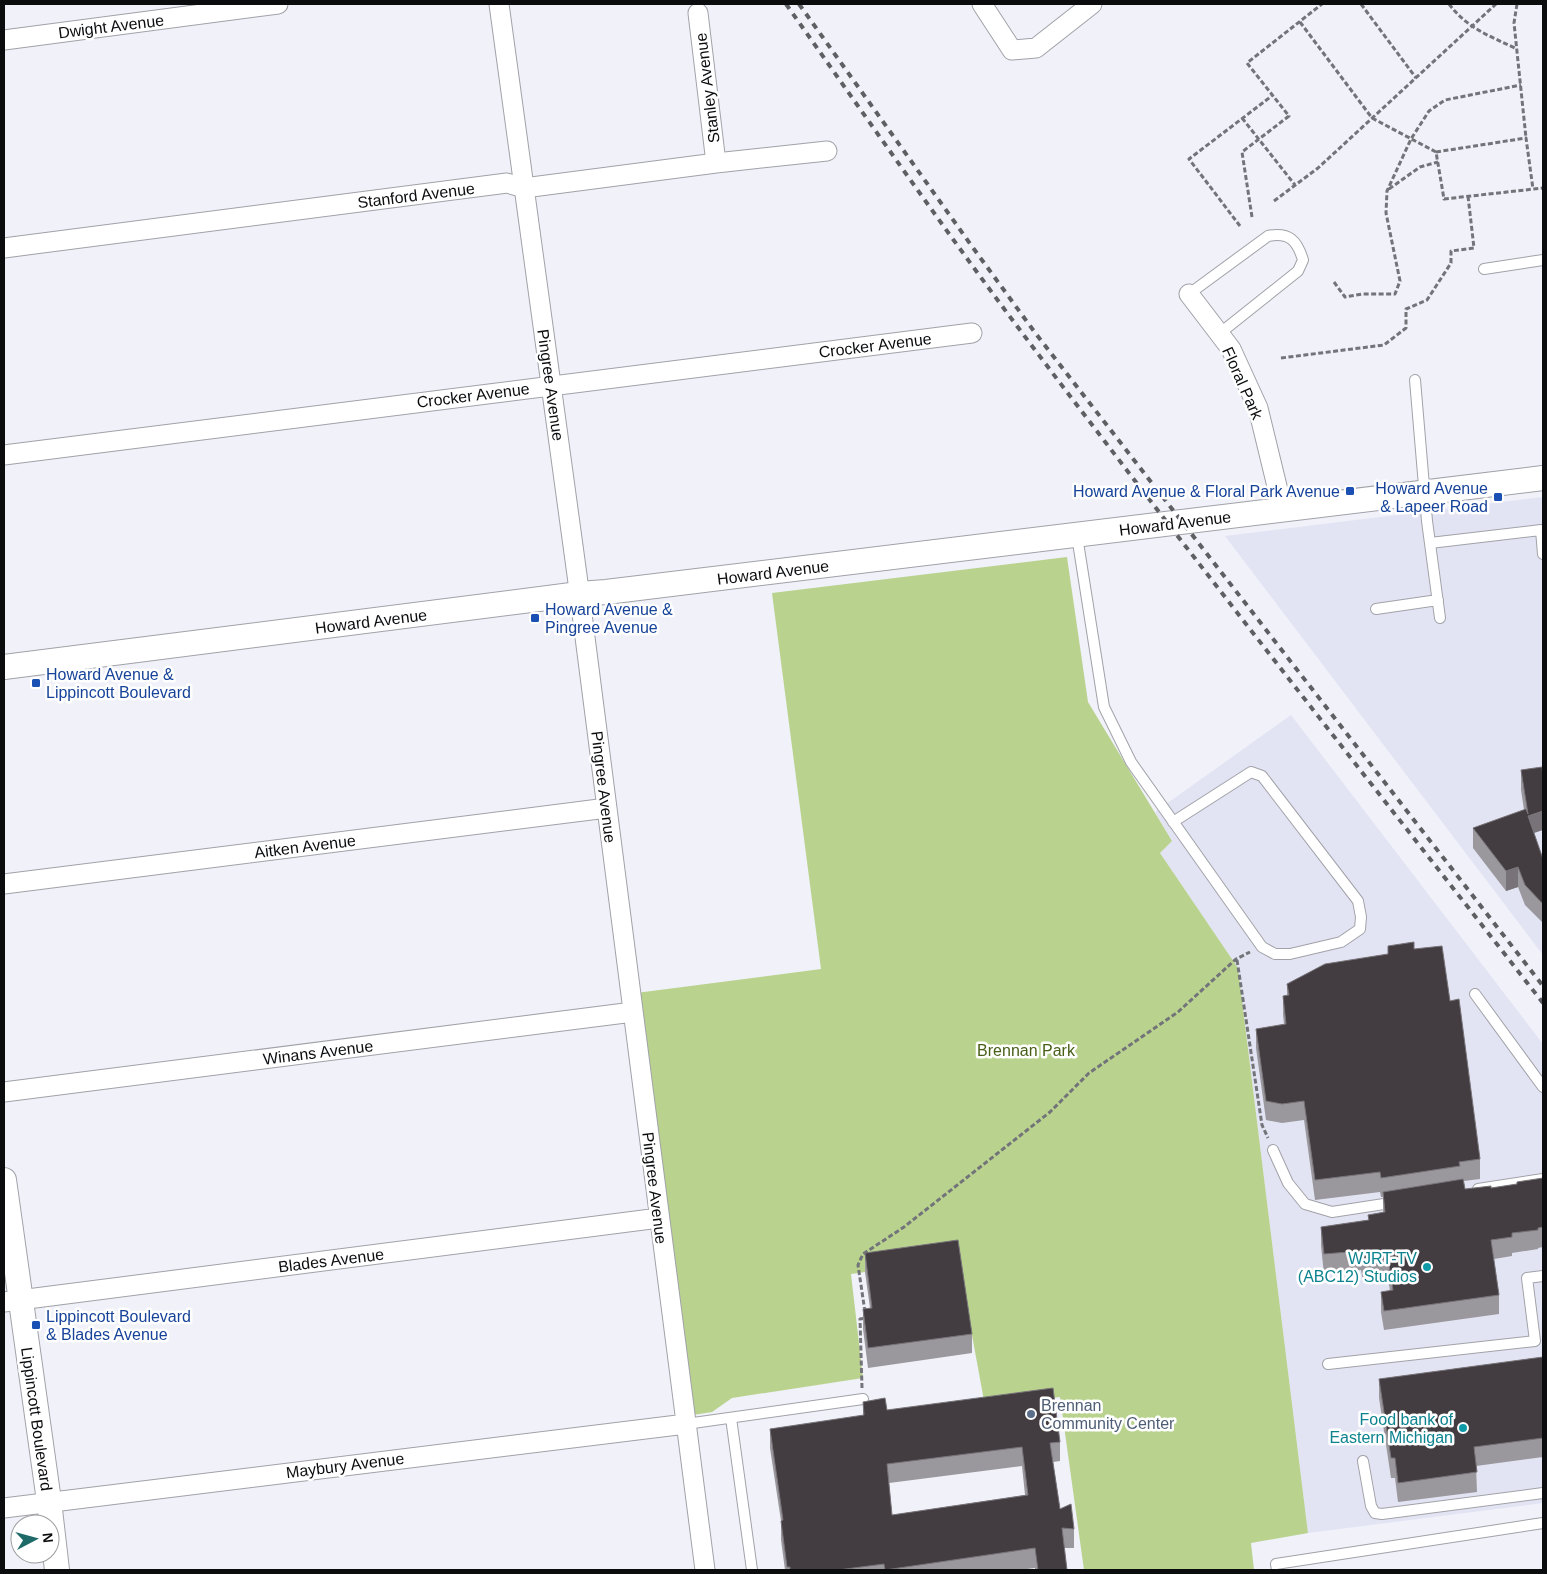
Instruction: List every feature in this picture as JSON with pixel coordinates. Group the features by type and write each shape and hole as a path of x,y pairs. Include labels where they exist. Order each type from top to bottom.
{"street":[{"name":"Dwight Avenue","path":"4,40 278,4"},
{"name":"Pingree Avenue","path":"499,4 552,385 705,1570"},
{"path":"982,4 1012,50 1036,48 1092,4"},
{"name":"Stanley Avenue","path":"698,13 716,163"},
{"name":"Stanford Avenue","path":"4,248 507,183 524,188 716,163 827,151"},
{"name":"Floral Park","path":"1189,294 1231,349 1258,408 1283,511"},
{"name":"Crocker Avenue","path":"4,454 972,334"},
{"name":"Howard Avenue","path":"4,667 579,594 1077,536 1543,478"},
{"name":"Aitken Avenue","path":"4,884 607,808"},
{"name":"Winans Avenue","path":"4,1092 633,1012"},
{"name":"Lippincott Boulevard","path":"4,1180 12,1301 49,1501 57,1570"},
{"name":"Blades Avenue","path":"12,1301 659,1218"},
{"name":"Maybury Avenue","path":"4,1508 686,1424"}],"lane":[{"path":"1189,294 1268,236 1279,234 1291,238 1300,250 1303,260 1298,270 1219,334"},
{"path":"1484,269 1543,260"},
{"path":"1415,380 1424,494 1440,618"},
{"path":"1430,543 1540,530 1543,554"},
{"path":"1077,536 1104,707 1131,762 1173,822 1262,947 1275,954 1290,954 1341,942 1360,929 1361,918 1358,901 1262,776 1251,772 1173,822"},
{"path":"1376,609 1438,600"},
{"path":"1475,994 1543,1087"},
{"path":"1273,1150 1288,1183 1305,1204 1332,1212 1410,1200"},
{"path":"1469,1191 1543,1179"},
{"path":"1328,1364 1535,1341 1527,1278 1543,1276"},
{"path":"686,1424 863,1400"},
{"path":"731,1418 752,1570"},
{"path":"1363,1461 1371,1506 1375,1513 1382,1514 1543,1493"},
{"path":"1277,1570 1276,1564 1543,1523"}],"path":[{"path":"1252,217 1242,152 1289,116 1247,63 1322,4"},
{"path":"1361,4 1416,78"},
{"path":"1449,4 1471,27 1517,49"},
{"path":"1274,201 1318,168 1496,4"},
{"path":"1517,4 1514,23 1533,189"},
{"path":"1300,22 1372,118 1436,152 1526,138"},
{"path":"1334,282 1345,297 1362,294 1395,294 1400,281 1386,213 1387,191 1411,139 1429,111 1445,100 1521,85"},
{"path":"1240,226 1189,159 1273,95"},
{"path":"1242,118 1295,185"},
{"path":"1436,152 1444,199 1543,188"},
{"path":"1387,191 1420,167 1438,162"},
{"path":"1281,358 1384,345 1406,328 1406,309 1427,300 1451,263 1451,251 1474,248 1468,196"},
{"path":"863,1400 860,1319 866,1318 858,1265 863,1254 904,1227 1050,1112 1089,1073 1178,1012 1236,959 1262,947"},
{"path":"1236,959 1262,1125 1273,1150"}],"shaded area":[{"path":"1543,497 1543,955 1225,536"},
{"path":"1291,715 1543,1044 1543,1503 1308,1533 1238,968 1160,853 1172,841 1155,812"}],"green space":[{"name":"Brennan Park","path":"1067,557 1088,702 1172,841 1160,853 1238,968 1308,1533 1251,1543 1254,1570 1084,1570 1060,1397 985,1406 958,1259 851,1274 863,1378 732,1398 712,1412 693,1415 636,993 821,969 772,593"}],"building":[{"path":"1542,767 1543,811 1528,816 1543,859 1543,904 1525,885 1518,867 1506,871 1473,828 1526,809 1528,814 1521,770"},
{"path":"1414,942 1414,949 1442,946 1450,1001 1459,999 1480,1159 1459,1162 1460,1166 1381,1178 1380,1172 1315,1180 1304,1101 1282,1104 1266,1101 1256,1029 1286,1024 1283,996 1289,995 1287,984 1325,964 1388,954 1388,946"},
{"name":"WJRT-TV (ABC12) Studios","path":"1543,1178 1543,1227 1538,1228 1538,1230 1512,1233 1512,1237 1491,1240 1499,1295 1384,1311 1381,1292 1393,1290 1388,1259 1363,1262 1361,1251 1324,1254 1321,1227 1369,1220 1368,1215 1385,1212 1383,1192 1463,1179 1465,1189 1491,1186 1491,1188"},
{"path":"958,1240 972,1334 868,1348 863,1309 872,1308 865,1253"},
{"name":"Food bank of Eastern Michigan","path":"1543,1357 1543,1438 1474,1447 1477,1472 1398,1483 1395,1458 1391,1458 1379,1379"},
{"name":"Brennan Community Center","path":"1053,1388 1060,1442 1050,1443 1060,1509 1071,1504 1074,1529 1062,1528 1067,1570 1038,1570 1035,1548 885,1570 884,1564 838,1570 790,1570 790,1567 787,1567 781,1521 783,1520 770,1429 864,1415 863,1402 885,1398 887,1410","holes":["1022,1447 1028,1495 892,1515 887,1464"]}],"railway":[{"path":"786,4 936,216 1029,342 1220,591 1543,1003"},
{"path":"799,4 1036,334 1543,986"}],"place":[{"name":"Howard Avenue & Floral Park Avenue","path":"1350,491"},
{"name":"Howard Avenue & Lapeer Road","path":"1498,497"},
{"name":"Howard Avenue & Pingree Avenue","path":"535,618"},
{"name":"Howard Avenue & Lippincott Boulevard","path":"36,683"},
{"name":"WJRT-TV (ABC12) Studios","path":"1427,1267"},
{"name":"Lippincott Boulevard & Blades Avenue","path":"36,1325"},
{"name":"Brennan Community Center","path":"1031,1414"},
{"name":"Food bank of Eastern Michigan","path":"1463,1428"}]}
